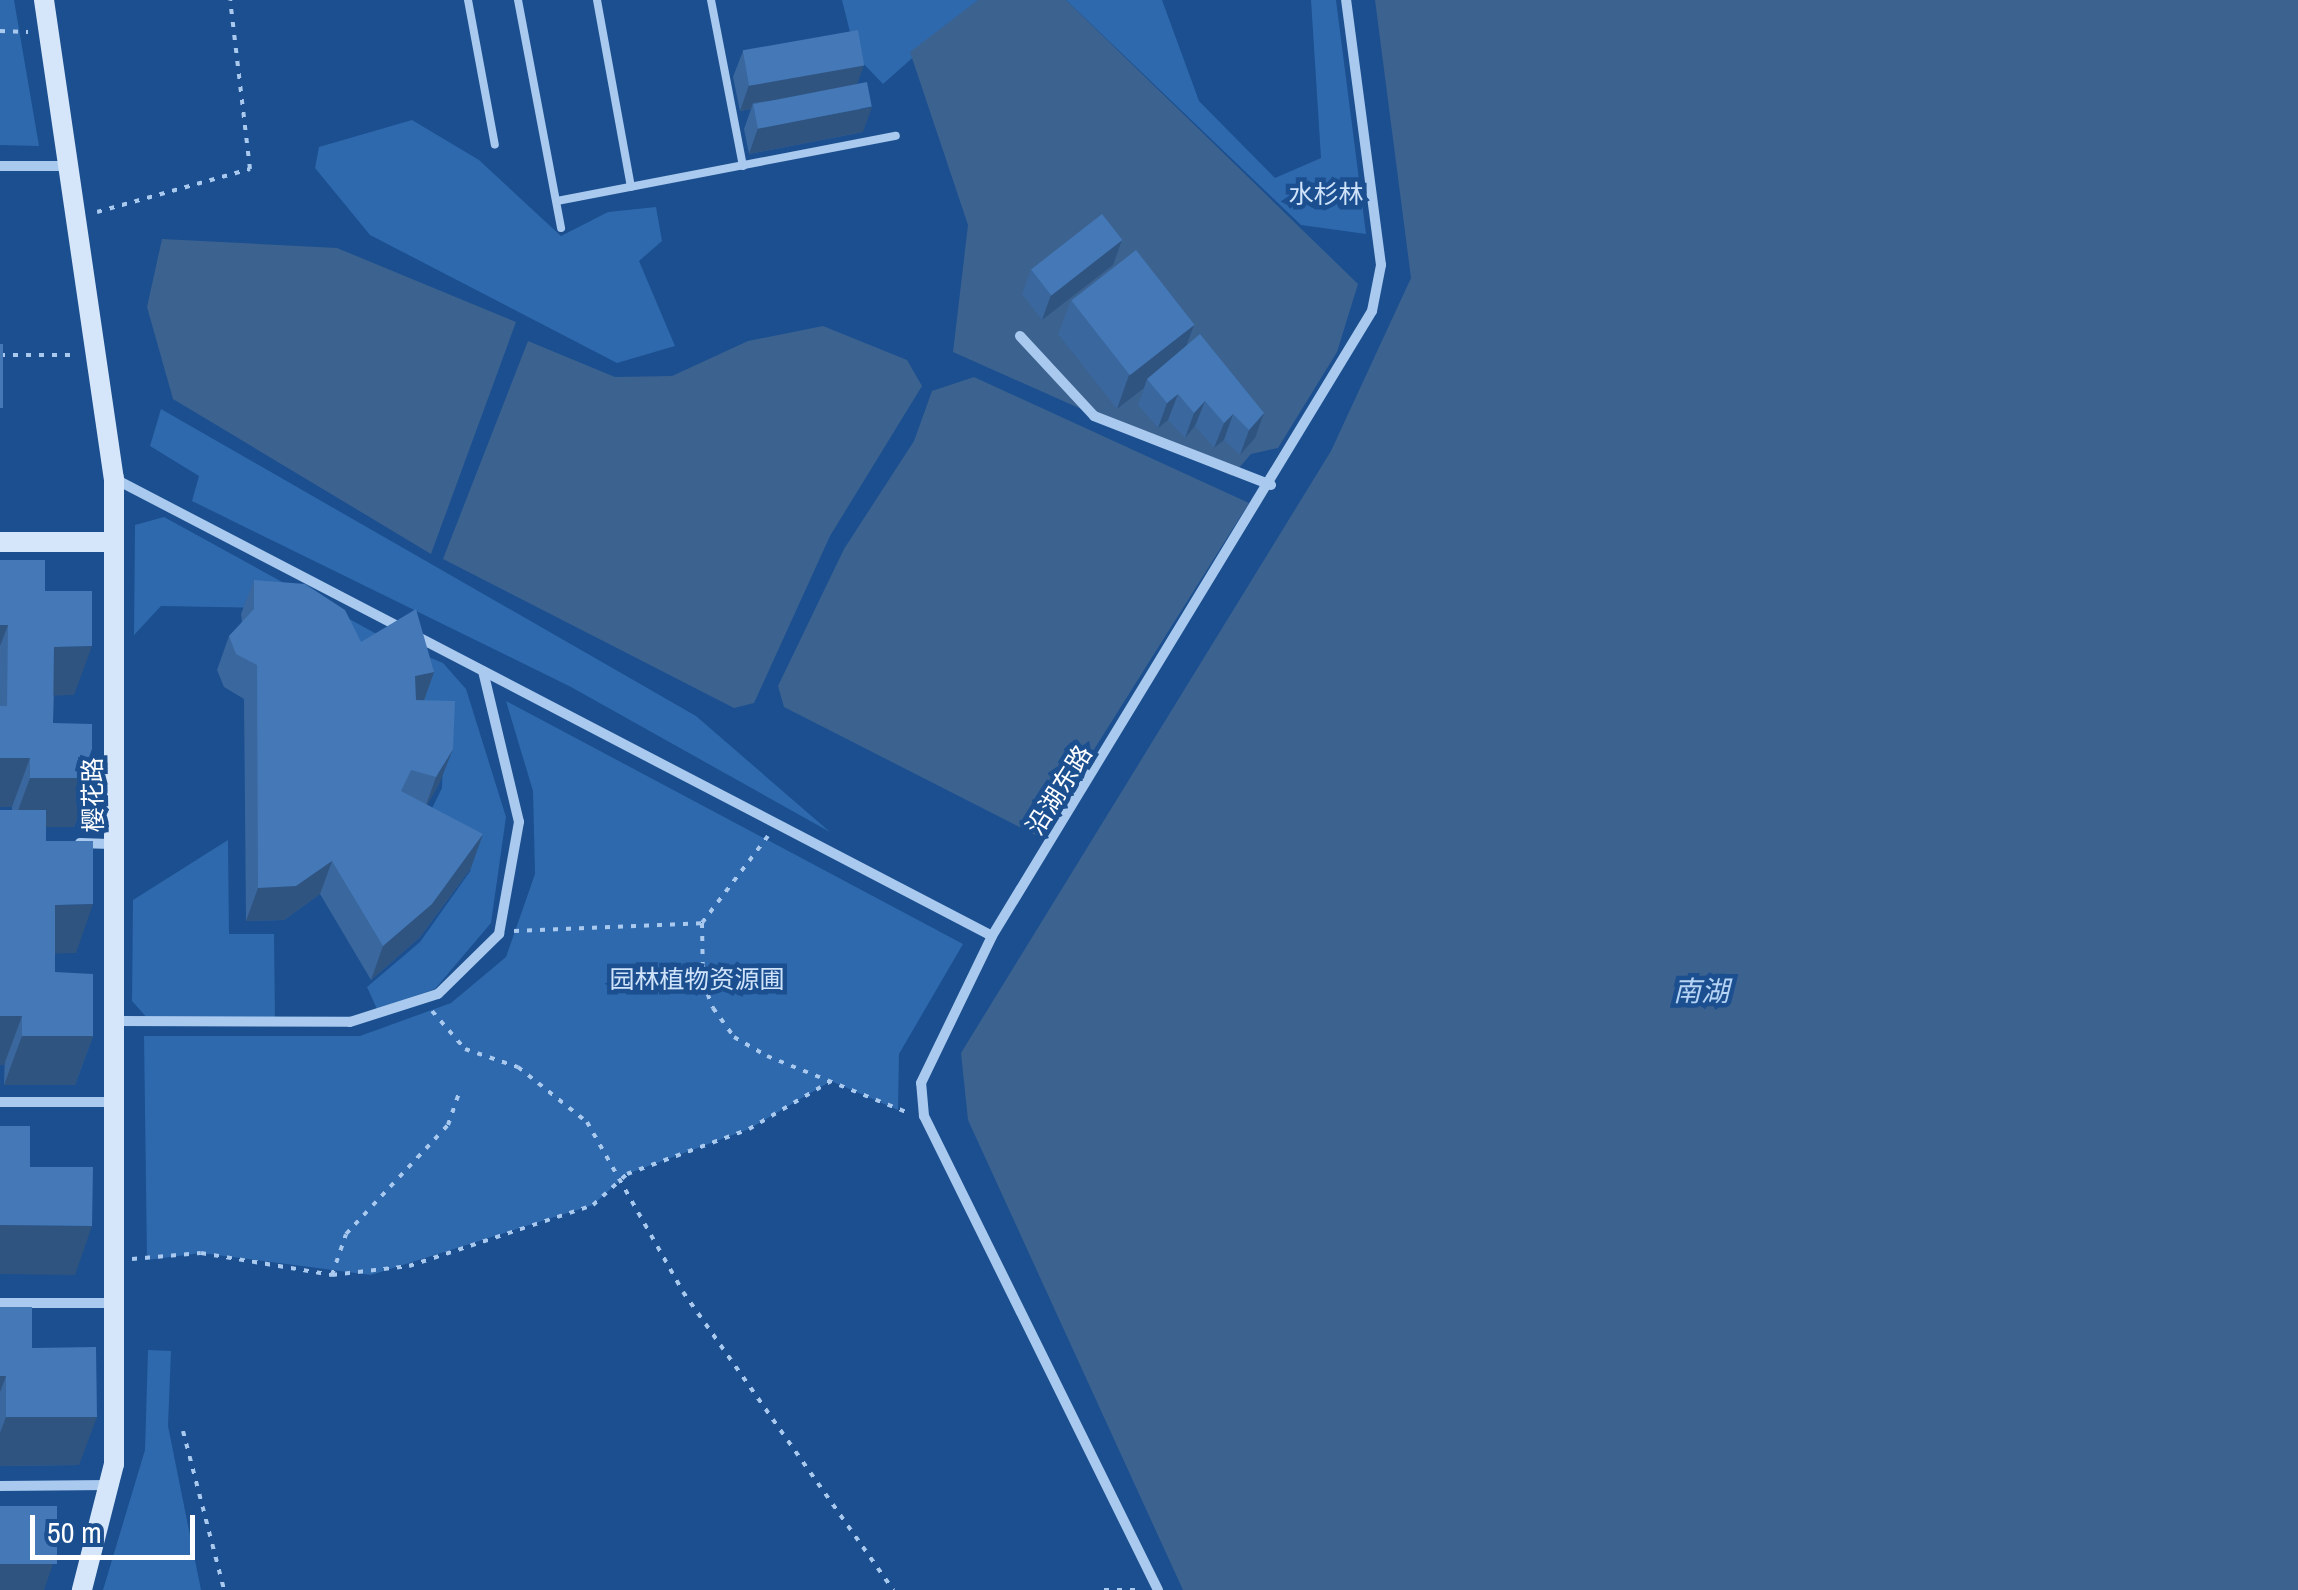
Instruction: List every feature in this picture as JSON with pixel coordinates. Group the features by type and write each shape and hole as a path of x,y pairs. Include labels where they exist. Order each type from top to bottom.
{"street":[{"name":"樱花路","path":"44,0 114,478 119,1021 113,1485 82,1590"},
{"name":"沿湖东路","path":"1158,1590 924,1116 925,1059 992,936 1271,485 1372,311 1380,266 1346,0"},
{"path":"0,166 70,166"},
{"path":"1020,336 1094,416 1271,485"},
{"path":"114,478 992,936"},
{"path":"0,542 114,542"},
{"path":"119,1021 350,1022 422,999 500,934 519,822 483,671"},
{"path":"60,843 119,844"},
{"path":"0,1102 118,1102"},
{"path":"0,1304 118,1302"},
{"path":"0,1486 113,1485"}],"lane":[{"path":"468,0 495,145"},
{"path":"518,0 562,228"},
{"path":"598,0 631,187"},
{"path":"710,0 742,166"},
{"path":"557,201 896,136"}],"path":[{"path":"78,214 250,169 230,0"},
{"path":"0,32 48,32"},
{"path":"0,355 98,355"},
{"path":"776,824 702,923 702,982 734,1036 831,1081 924,1116"},
{"path":"500,934 702,923"},
{"path":"422,999 465,1049 518,1067 563,1098 587,1122 616,1182 892,1590"},
{"path":"118,1258 202,1254 332,1275 409,1266 593,1205 616,1182 749,1129 831,1081"},
{"path":"332,1275 346,1234 448,1125 460,1091"},
{"path":"183,1431 224,1590"},
{"path":"1104,1590 1141,1590"}],"green space":[{"path":"0,0 14,0 39,146 0,145"},
{"path":"842,0 978,0 883,84 856,56"},
{"name":"水杉林","path":"1066,0 1162,0 1199,101 1275,178 1321,158 1311,0 1336,0 1366,234 1301,225"},
{"path":"412,120 479,160 561,236 608,212 656,207 662,241 639,261 675,346 617,363 370,235 315,168 319,147"},
{"path":"161,409 696,716 830,832 571,687 192,501 199,476 150,446"},
{"path":"164,517 393,643 340,670 275,608 161,606 134,635 135,525"},
{"path":"404,647 443,663 466,689 506,817 491,923 435,989 377,1009 367,987 420,942 471,870 417,839 442,788 444,732 427,731"},
{"name":"园林植物资源圃","path":"506,701 963,944 899,1054 898,1110 831,1081 749,1129 627,1174 593,1205 371,1275 201,1253 147,1260 144,1036 360,1036 451,1003 506,957 535,874 533,791"},
{"path":"228,840 229,934 274,934 275,1019 149,1020 132,1001 133,900"},
{"path":"148,1350 171,1351 168,1426 201,1590 103,1590 145,1450"}],"water":[{"path":"978,0 1066,0 1358,284 1337,352 1278,448 1251,454 1232,476 953,352 968,225 910,52"},
{"name":"南湖","path":"1375,0 2298,0 2298,1590 1183,1590 968,1120 961,1053 1331,451 1411,278"},
{"path":"162,239 337,248 516,322 431,554 173,399 147,307"},
{"path":"823,326 907,360 922,386 830,536 754,703 734,708 443,559 528,341 615,377 672,376 748,341"},
{"path":"974,377 1249,503 1039,837 784,707 778,686 844,549 914,441 932,391"}],"building":[{"path":"858,30 864,65 749,86 743,50"},
{"path":"867,82 872,107 758,129 753,104"},
{"path":"1102,214 1122,240 1051,295 1031,269"},
{"path":"1136,250 1194,325 1130,375 1071,300"},
{"path":"1200,334 1264,413 1249,430 1233,414 1224,423 1205,401 1194,413 1178,394 1167,403 1147,379"},
{"path":"0,344 3,344 0,408"},
{"path":"0,560 45,560 45,591 92,591 92,646 54,647 53,723 92,724 92,778 30,778 30,758 0,758 0,706 7,706 8,625 0,625"},
{"path":"254,580 305,584 345,610 361,642 416,609 434,672 415,676 416,700 455,701 453,749 436,777 411,770 401,791 483,834 432,904 383,946 332,861 296,886 258,888 257,665 236,654 229,636 254,609"},
{"path":"0,810 46,810 46,841 93,841 93,904 55,905 55,972 93,974 93,1036 22,1036 22,1016 0,1016"},
{"path":"0,1126 30,1126 30,1167 93,1167 92,1226 0,1225"},
{"path":"0,1307 32,1307 32,1348 96,1347 97,1417 6,1417 6,1376 0,1376"},
{"path":"0,1506 57,1506 57,1564 0,1564"}]}
